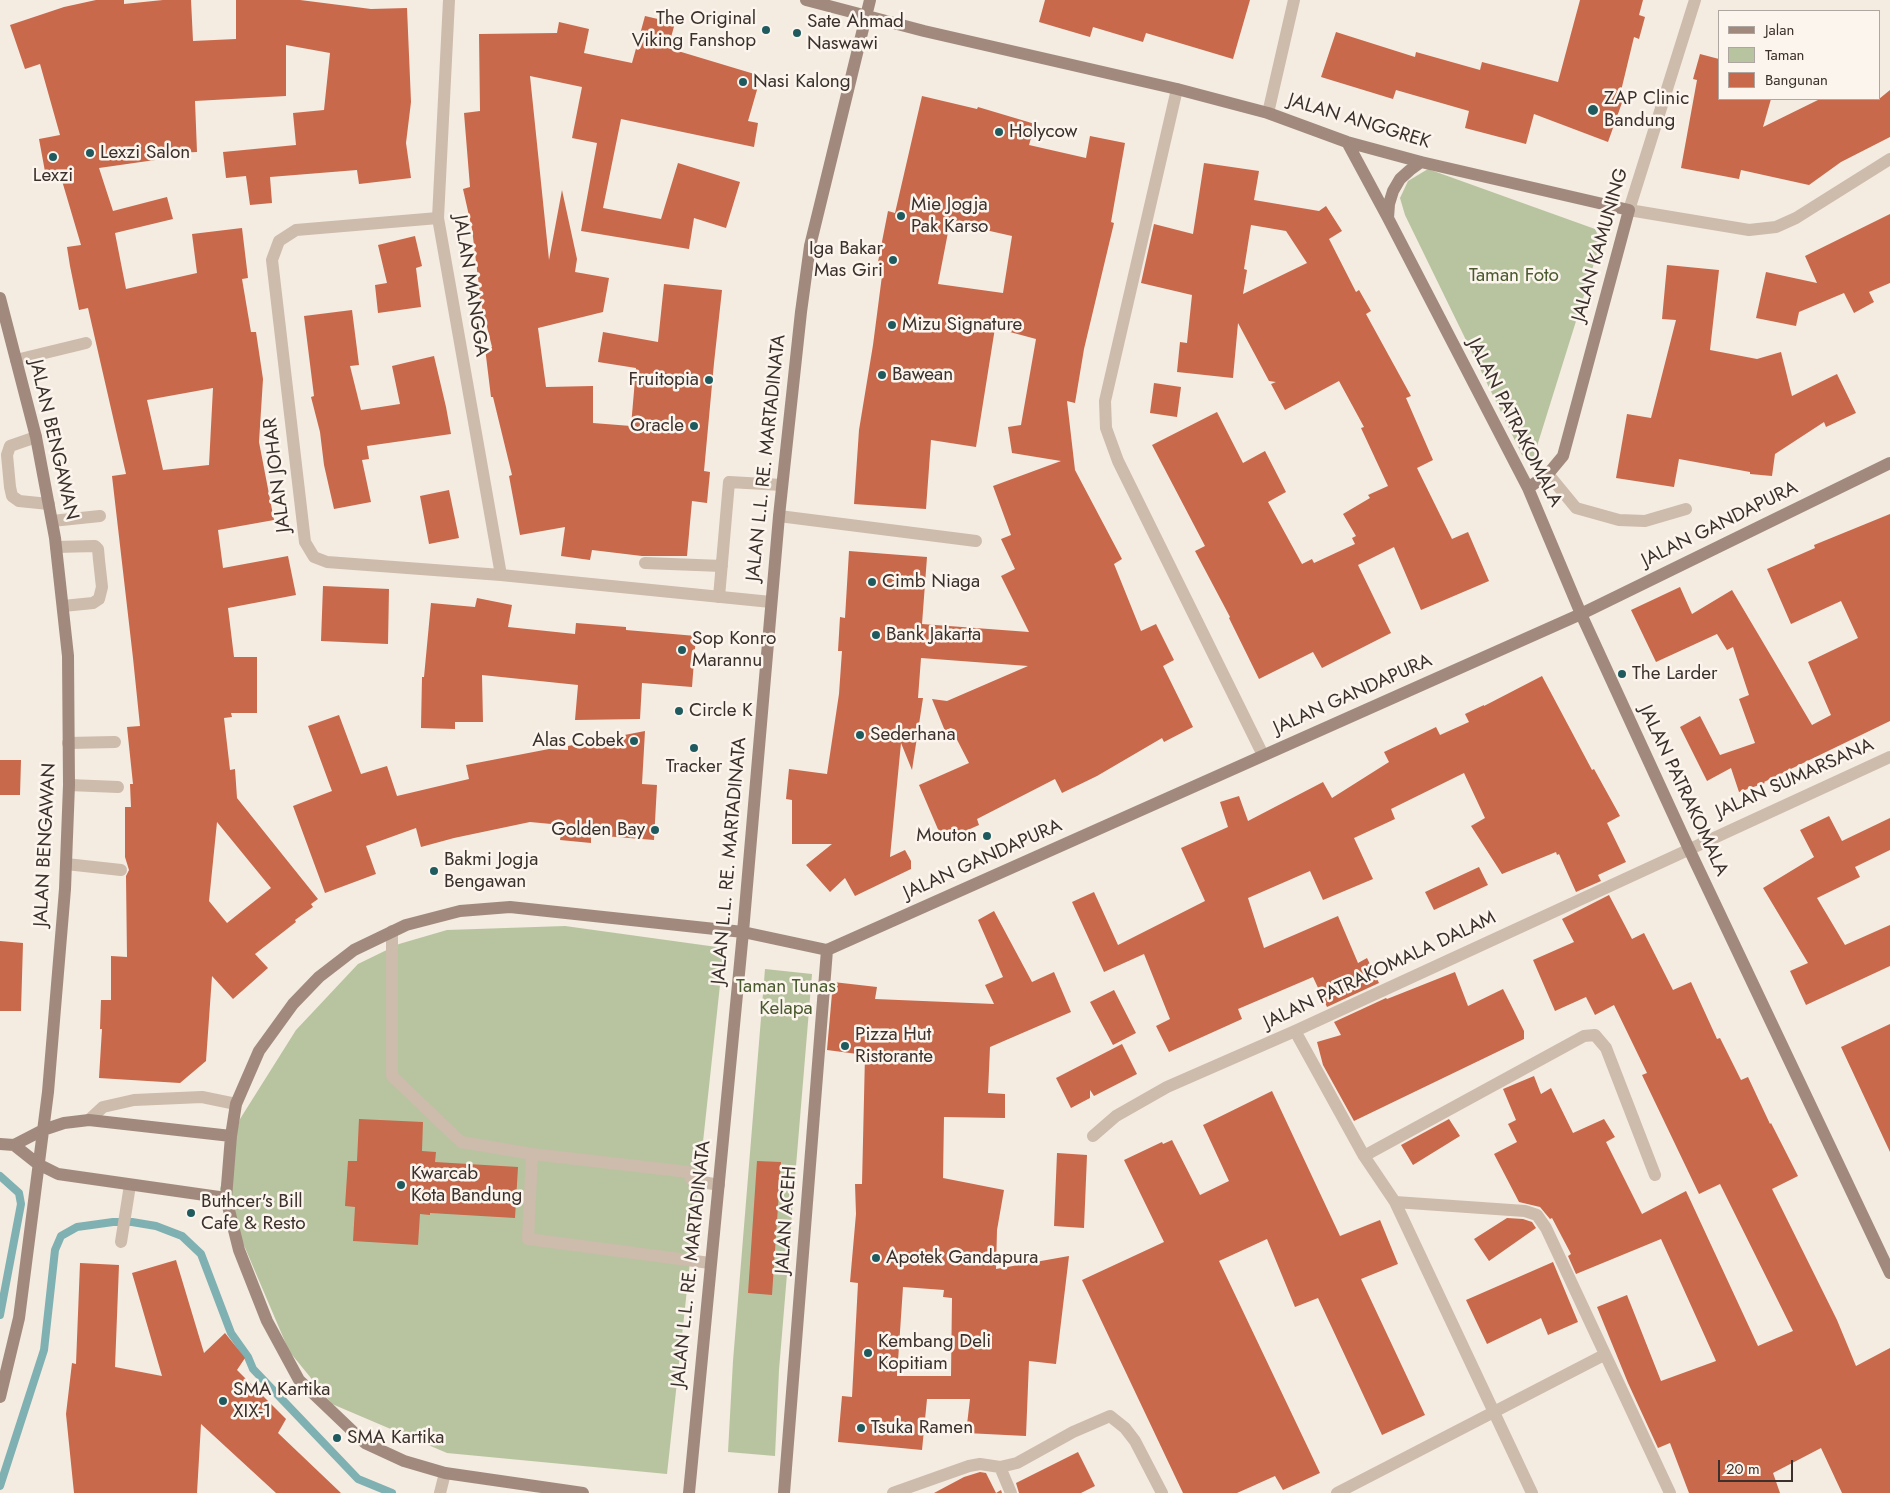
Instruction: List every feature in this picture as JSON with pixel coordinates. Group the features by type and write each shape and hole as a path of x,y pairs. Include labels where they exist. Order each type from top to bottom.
{"street":[{"name":"JALAN MANGGA","path":"449,0 438,218 500,575"},
{"name":"JALAN ANGGREK","path":"806,0 924,31 1177,89 1268,113 1347,142 1421,162 1629,210 1749,230 1776,227 1796,218 1890,159"},
{"name":"JALAN L.L. RE. MARTADINATA","path":"689,1493 743,932 782,485 810,246 870,0"},
{"path":"1268,113 1294,0"},
{"name":"JALAN KAMUNING","path":"1528,488 1548,474 1563,456 1629,210 1695,0"},
{"path":"1177,89 1105,401 1106,428 1118,461 1263,755"},
{"name":"JALAN PATRAKOMALA","path":"1347,142 1528,488 1581,614 1689,849 1890,1274"},
{"path":"1388,218 1389,204 1396,185 1410,170 1421,162"},
{"name":"JALAN JOHAR","path":"438,218 296,230 278,242 272,260 305,542 314,557 327,562 500,575 771,602"},
{"name":"JALAN BENGAWAN","path":"0,298 36,437 56,547 68,656 69,785 66,864 49,1082 19,1318 0,1397"},
{"path":"16,360 86,343"},
{"path":"36,437 10,446 7,455 10,487 12,496 19,501 48,504"},
{"name":"JALAN GANDAPURA","path":"827,950 1581,614 1890,462"},
{"path":"1548,474 1576,508 1619,520 1646,521 1686,509"},
{"path":"719,597 729,482 782,485"},
{"path":"52,521 100,516"},
{"path":"779,516 976,541"},
{"path":"56,547 90,545 98,549 102,587 99,599 93,603 63,606"},
{"path":"645,563 722,566"},
{"path":"68,743 115,742"},
{"name":"JALAN SUMARSANA","path":"1689,849 1890,757"},
{"path":"69,785 118,787"},
{"name":"JALAN PATRAKOMALA DALAM","path":"1093,1136 1116,1116 1167,1087 1295,1031 1689,849"},
{"path":"66,864 121,870"},
{"path":"583,1493 445,1472 404,1461 365,1443 299,1380 267,1321 239,1250 226,1198 231,1136 236,1104 259,1051 293,1004 319,977 354,950 406,925 460,911 510,907 743,932 827,950"},
{"path":"392,931 392,1076 461,1142 532,1154 688,1172 692,1180 719,1185"},
{"name":"JALAN ACEH","path":"784,1493 827,950"},
{"path":"1295,1031 1364,1156 1395,1202 1532,1493"},
{"path":"1364,1156 1584,1036 1595,1035 1606,1048 1655,1175"},
{"path":"89,1120 102,1107 134,1100 202,1097 236,1104"},
{"path":"0,1144 14,1145 43,1130 64,1123 89,1120 231,1136"},
{"path":"14,1145 38,1164 69,1177 226,1198"},
{"path":"532,1154 528,1239 710,1263"},
{"path":"121,1242 130,1185"},
{"path":"1395,1202 1525,1211 1537,1215 1546,1228 1670,1493"},
{"path":"1337,1493 1604,1355"},
{"path":"893,1493 969,1466 980,1464 1000,1467 1017,1463 1072,1432 1110,1416 1125,1428 1135,1441 1162,1493"},
{"path":"1000,1467 1011,1493"},
{"path":"440,1493 445,1472"}],"green space":[{"name":"Taman Foto","path":"1428,169 1595,229 1601,241 1533,459 1522,455 1405,215 1400,198 1408,181"},
{"path":"565,926 724,948 667,1474 447,1453 332,1404 289,1351 220,1189 240,1119 296,1030 358,964 399,944 447,930"},
{"name":"Taman Tunas Kelapa","path":"765,969 812,974 779,1370 775,1456 728,1452 733,1361"}],"building":[{"path":"96,0 124,0 124,4 163,0 191,0 193,41 236,39 236,0 300,0 371,9 407,8 411,102 406,143 411,178 359,184 357,170 270,177 272,203 250,205 246,176 226,178 223,152 296,145 293,113 324,110 330,53 286,45 286,96 195,101 197,152 154,154 155,160 99,168 113,211 167,197 173,219 115,233 126,289 197,273 192,234 242,228 248,278 242,279 251,332 256,332 263,379 259,442 274,520 218,530 223,568 288,556 296,595 228,608 234,657 257,657 257,713 231,713 232,717 224,718 230,770 235,769 237,798 318,899 311,904 313,907 295,920 296,922 255,954 268,968 233,999 212,976 206,1061 180,1083 99,1078 102,1029 100,1029 101,1000 111,1000 111,956 127,957 126,876 129,870 125,857 125,807 131,807 130,784 133,784 127,727 140,726 112,476 126,474 88,308 79,310 70,266 67,247 81,245 60,174 46,177 39,139 60,135 40,64 25,69 10,25 64,7","holes":["213,388 209,465 163,470 147,400","217,822 271,888 227,923 209,901"]},
{"path":"1045,0 1250,0 1233,59 1146,33 1143,42 1093,27 1090,37 1039,22"},
{"path":"1580,0 1643,0 1639,15 1645,17 1639,39 1634,37 1620,95 1624,97 1608,142 1534,114 1526,144 1465,128 1469,111 1396,90 1393,99 1321,77 1336,32 1415,57 1416,52 1480,70 1482,62 1558,82"},
{"path":"645,16 675,23 668,48 761,76 748,121 758,123 754,147 621,119 603,208 661,219 678,163 740,182 726,228 694,218 689,249 581,231 597,143 572,138 582,87 530,76 549,260 562,190 577,259 575,272 609,278 603,312 538,328 546,387 593,386 593,423 631,426 636,368 598,362 603,332 658,342 664,284 722,290 704,471 710,472 707,503 692,501 687,556 642,556 592,550 590,560 561,556 565,527 520,535 509,476 512,475 493,397 491,397 485,348 492,347 479,295 472,229 463,189 470,187 464,113 480,111 479,34 557,33 559,22 589,29 584,53 632,63"},
{"path":"1700,54 1718,59 1718,100 1771,100 1763,127 1818,100 1880,100 1890,90 1890,137 1841,162 1809,185 1741,170 1739,179 1681,168 1697,80 1693,79"},
{"path":"922,96 977,109 978,107 1035,124 1029,145 1086,158 1090,136 1125,143 1111,222 1114,223 1084,349 1075,403 1067,401 1075,470 1122,559 1114,564 1141,631 1156,624 1174,660 1163,666 1193,727 1164,742 1162,738 1097,776 1062,793 1055,779 977,819 979,825 943,841 919,785 969,763 951,728 945,731 932,699 947,701 1028,666 921,658 918,698 923,698 912,770 901,743 890,857 905,850 911,861 911,869 855,896 845,878 830,892 806,865 832,844 792,844 792,800 786,799 789,769 827,774 839,694 842,651 838,651 840,617 845,618 849,551 927,557 922,624 1029,632 1001,576 1015,569 1001,539 1011,535 993,486 1061,461 1012,453 1008,427 1021,425 1036,339 995,328 976,447 931,440 926,509 854,504 859,430 883,268 877,267 888,211 895,213","holes":["950,222 1012,236 1003,293 938,284"]},
{"path":"1204,163 1259,171 1254,200 1319,211 1326,206 1342,231 1329,239 1356,292 1359,290 1371,311 1366,314 1411,396 1406,398 1433,460 1417,468 1452,539 1468,532 1489,581 1421,610 1394,547 1358,565 1391,633 1322,668 1313,652 1259,679 1230,617 1195,551 1205,546 1152,445 1217,412 1243,463 1265,451 1286,492 1268,502 1302,564 1312,559 1314,563 1355,544 1352,538 1356,536 1343,514 1370,498 1368,495 1388,486 1361,428 1364,427 1339,381 1285,410 1271,384 1276,382 1269,381 1238,323 1233,378 1177,372 1180,342 1187,343 1192,295 1141,283 1154,224 1193,234","holes":["1251,225 1286,231 1307,263 1243,294 1247,270 1244,269"]},
{"path":"1890,214 1890,283 1869,292 1874,302 1854,313 1844,293 1799,312 1796,326 1756,318 1766,272 1817,283 1805,256"},
{"path":"415,236 422,266 416,268 421,307 378,313 375,285 387,283 378,245"},
{"path":"1667,265 1719,270 1710,350 1757,359 1781,352 1792,396 1837,374 1856,413 1826,427 1824,422 1775,454 1772,476 1750,474 1750,472 1679,459 1674,487 1616,478 1627,414 1651,418 1676,320 1662,319"},
{"path":"352,310 359,365 350,366 361,410 400,404 392,366 434,356 451,434 367,446 369,459 362,460 371,502 334,509 324,465 320,432 311,397 314,396 304,316"},
{"path":"1154,383 1181,387 1177,417 1150,413"},
{"path":"449,490 459,538 429,544 420,496"},
{"path":"1890,514 1890,721 1765,783 1739,792 1731,768 1707,781 1680,727 1700,716 1720,755 1755,743 1739,699 1749,695 1733,647 1727,650 1717,634 1656,662 1631,610 1680,587 1692,614 1732,590 1812,725 1831,715 1808,662 1858,638 1841,601 1791,624 1767,569 1815,548 1814,545"},
{"path":"323,586 389,589 388,644 321,641"},
{"path":"477,598 512,605 508,627 575,634 576,623 626,627 626,630 696,636 692,687 642,683 640,719 575,720 578,685 482,675 483,722 455,722 455,729 421,728 422,677 424,677 431,603 475,607"},
{"path":"1542,676 1592,770 1594,769 1620,816 1607,823 1626,862 1598,875 1601,881 1576,892 1559,854 1557,855 1556,852 1502,874 1471,826 1485,818 1464,773 1391,809 1395,819 1354,838 1373,879 1323,900 1310,871 1248,898 1264,948 1338,916 1358,963 1367,958 1379,983 1327,1007 1313,977 1238,1009 1242,1019 1169,1052 1156,1026 1170,1019 1144,954 1104,972 1072,902 1094,892 1118,945 1205,901 1181,848 1228,827 1220,802 1239,796 1248,821 1323,782 1332,798 1389,762 1384,752 1436,727 1440,735 1469,722 1465,714"},
{"path":"339,715 361,774 387,766 397,796 469,779 466,765 549,749 568,750 568,746 645,731 642,784 657,785 654,840 591,835 591,843 560,840 562,825 530,822 421,847 416,828 366,846 376,874 325,893 293,806 332,791 308,726"},
{"path":"0,760 21,760 20,795 0,795"},
{"path":"1829,816 1842,841 1890,818 1890,850 1855,867 1860,877 1817,898 1845,945 1890,925 1890,966 1806,1005 1790,971 1808,963 1763,888 1814,857 1800,830"},
{"path":"1479,867 1488,885 1434,910 1425,892"},
{"path":"1609,895 1632,939 1644,933 1673,990 1691,982 1717,1039 1720,1038 1741,1080 1748,1077 1770,1124 1798,1176 1772,1189 1837,1320 1856,1366 1890,1348 1890,1493 1842,1493 1821,1448 1773,1473 1780,1493 1689,1493 1670,1443 1658,1448 1628,1383 1597,1307 1627,1295 1661,1381 1716,1361 1661,1239 1576,1274 1568,1256 1571,1254 1552,1218 1550,1219 1540,1207 1519,1202 1494,1154 1517,1142 1508,1124 1516,1120 1503,1089 1534,1076 1541,1094 1551,1088 1573,1133 1604,1119 1615,1137 1606,1142 1642,1214 1686,1191 1758,1346 1793,1331 1720,1184 1699,1194 1642,1075 1647,1073 1614,1005 1595,1015 1586,997 1555,1011 1533,960 1574,942 1562,919"},
{"path":"994,911 1032,982 1054,972 1071,1012 990,1047 988,1093 1005,1094 1005,1118 944,1117 943,1178 1004,1190 997,1230 996,1269 1069,1256 1056,1364 1029,1361 1026,1436 966,1433 970,1399 927,1399 922,1450 838,1442 842,1396 852,1397 858,1283 850,1282 856,1214 855,1184 862,1184 865,1055 827,1050 833,982 877,987 875,999 994,1004 985,985 1003,977 978,920","holes":["903,1287 944,1290 943,1297 952,1298 951,1376 897,1376"]},
{"path":"0,941 23,943 21,1011 0,1011"},
{"path":"1455,972 1468,1006 1503,989 1524,1031 1524,1039 1354,1121 1323,1065 1317,1042 1341,1035 1334,1022 1386,998"},
{"path":"1114,990 1136,1033 1113,1045 1090,1002"},
{"path":"1890,1024 1890,1152 1841,1047"},
{"path":"1122,1044 1137,1074 1094,1096 1090,1090 1090,1098 1071,1108 1056,1078"},
{"path":"1272,1091 1340,1236 1380,1220 1398,1264 1361,1279 1425,1415 1382,1435 1318,1298 1295,1307 1267,1239 1219,1261 1320,1473 1283,1490 1275,1476 1237,1493 1183,1493 1082,1280 1164,1242 1124,1160 1162,1142 1163,1144 1172,1140 1200,1195 1229,1181 1203,1125"},
{"name":"Kwarcab Kota Bandung","path":"359,1119 423,1122 422,1151 436,1152 435,1162 518,1167 515,1218 420,1214 418,1245 353,1241 355,1207 345,1206 348,1161 357,1161"},
{"path":"1449,1119 1460,1136 1413,1165 1401,1145"},
{"path":"1057,1153 1087,1155 1084,1228 1054,1226"},
{"path":"757,1161 781,1162 772,1295 748,1293"},
{"path":"1507,1218 1523,1219 1532,1222 1536,1228 1489,1261 1474,1239"},
{"path":"176,1260 204,1353 225,1333 245,1358 237,1370 286,1419 278,1433 341,1493 276,1493 201,1424 197,1493 74,1493 66,1414 72,1363 76,1364 80,1263 119,1265 115,1367 162,1376 132,1273"},
{"path":"1553,1262 1578,1322 1548,1335 1541,1318 1487,1344 1466,1300"},
{"path":"1078,1452 1095,1486 1081,1493 1019,1493 1016,1483"},
{"path":"980,1472 986,1473 996,1493 934,1493 964,1477"}],"waterway":[{"path":"0,1176 19,1193 21,1204 0,1315"},
{"path":"0,1486 44,1350 55,1250 61,1236 77,1227 113,1222 132,1222 156,1226 182,1236 201,1254 231,1333 248,1357 253,1369 358,1479 392,1493"}],"place":[{"name":"The Original Viking Fanshop","path":"766,30"},
{"name":"Sate Ahmad Naswawi","path":"797,33"},
{"name":"Nasi Kalong","path":"743,82"},
{"name":"ZAP Clinic Bandung","path":"1593,110"},
{"name":"Holycow","path":"999,132"},
{"name":"Lexzi Salon","path":"90,153"},
{"name":"Lexzi","path":"53,157"},
{"name":"Mie Jogja Pak Karso","path":"901,216"},
{"name":"Iga Bakar Mas Giri","path":"893,260"},
{"name":"Mizu Signature","path":"892,325"},
{"name":"Bawean","path":"882,375"},
{"name":"Fruitopia","path":"709,380"},
{"name":"Oracle","path":"694,426"},
{"name":"Cimb Niaga","path":"872,582"},
{"name":"Bank Jakarta","path":"876,635"},
{"name":"Sop Konro Marannu","path":"682,650"},
{"name":"The Larder","path":"1622,674"},
{"name":"Circle K","path":"679,711"},
{"name":"Sederhana","path":"860,735"},
{"name":"Alas Cobek","path":"634,741"},
{"name":"Tracker","path":"694,748"},
{"name":"Golden Bay","path":"655,830"},
{"name":"Mouton","path":"987,836"},
{"name":"Bakmi Jogja Bengawan","path":"434,871"},
{"name":"Pizza Hut Ristorante","path":"845,1046"},
{"name":"Kwarcab Kota Bandung","path":"401,1185"},
{"name":"Buthcer's Bill Cafe & Resto","path":"191,1213"},
{"name":"Apotek Gandapura","path":"876,1258"},
{"name":"Kembang Deli Kopitiam","path":"868,1353"},
{"name":"SMA Kartika XIX-1","path":"223,1401"},
{"name":"Tsuka Ramen","path":"861,1428"},
{"name":"SMA Kartika","path":"337,1438"}]}
